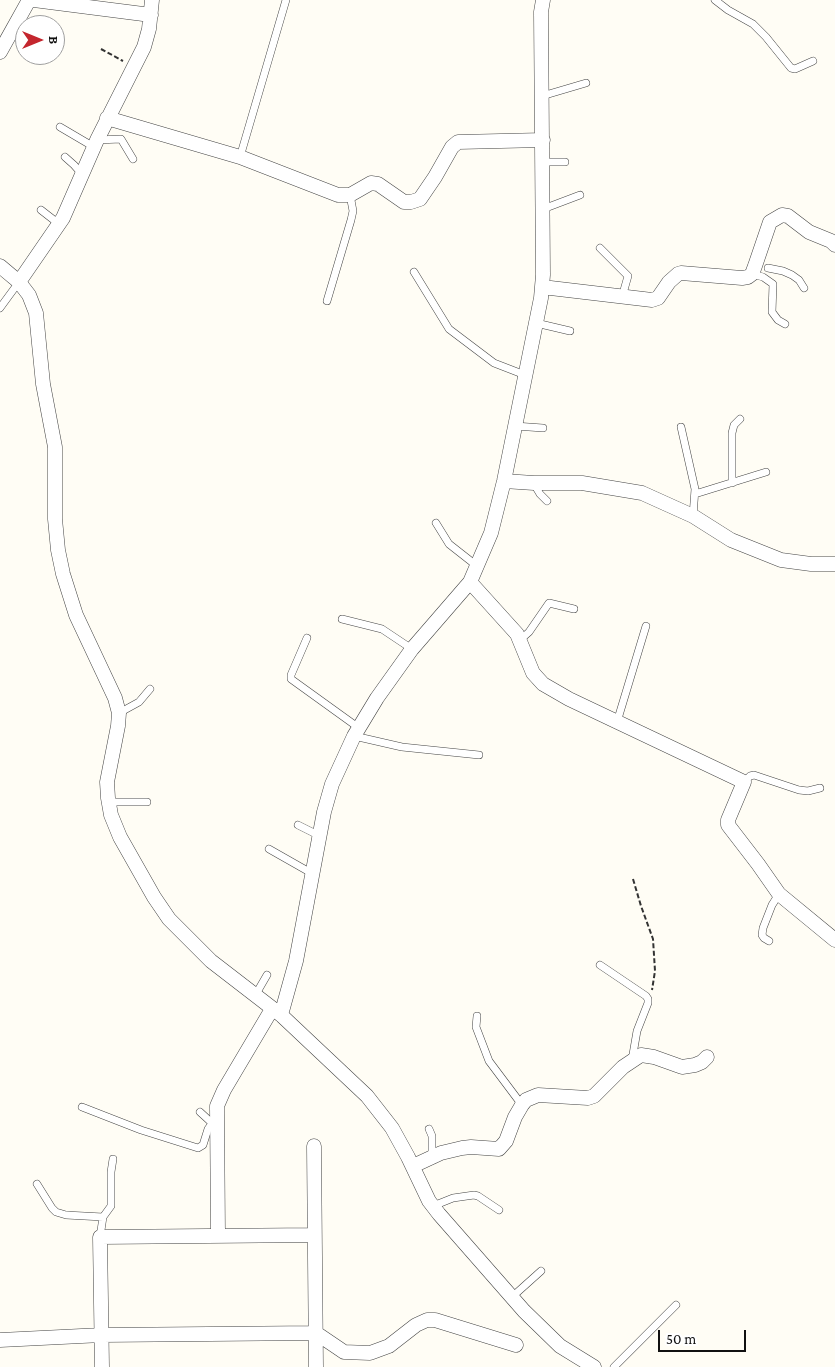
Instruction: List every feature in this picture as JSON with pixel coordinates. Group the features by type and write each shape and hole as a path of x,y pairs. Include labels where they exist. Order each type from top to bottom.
{"street":[{"path":"0,52 29,0"},
{"path":"34,0 151,15"},
{"path":"19,282 63,218 95,143 144,47 151,15 152,0"},
{"path":"218,1236 214,1120 217,1106 224,1090 277,1012 296,961 324,812 332,784 356,732 377,698 412,649 470,582 491,533 504,481 542,287 542,0"},
{"path":"108,118 240,157 338,195 350,195 371,184 378,184 404,202 420,199 452,147 458,142 542,140"},
{"path":"542,287 655,300 669,282 681,273 742,278 759,269 770,222 782,215 788,216 809,232 831,241 835,245"},
{"path":"0,266 19,282 29,295 36,313 43,384 55,448 55,519 58,550 63,574 76,615 115,698 118,713 118,726 107,782 111,815 120,837 154,897 169,919 211,961 277,1012 366,1096 392,1128 433,1206 512,1297 560,1346 594,1367"},
{"path":"504,481 582,483 642,493 693,516 731,540 781,560 811,564 835,564"},
{"path":"470,582 520,640 533,673 543,684 562,696 744,782 728,820 728,825 779,894 835,940"},
{"path":"413,1166 441,1153 462,1148 499,1149 506,1141 522,1105 530,1097 538,1095 588,1098 594,1096 622,1067 632,1060 646,1055 682,1067 695,1065 707,1057"},
{"path":"314,1146 316,1367"},
{"path":"102,1367 100,1237 314,1234"},
{"path":"0,1340 102,1335 316,1333 344,1352 370,1353 390,1346 416,1325 427,1320 435,1320 516,1345"}],"lane":[{"path":"240,157 286,0"},
{"path":"715,0 728,10 753,24 791,68 795,69 814,60"},
{"path":"542,96 586,83"},
{"path":"60,126 95,143 121,138 133,159"},
{"path":"65,158 82,174"},
{"path":"543,162 565,162"},
{"path":"327,301 353,211 350,195"},
{"path":"543,209 580,195"},
{"path":"41,210 59,224"},
{"path":"600,248 628,276 622,297"},
{"path":"759,269 783,271 800,280 804,288"},
{"path":"759,269 763,277 773,284 772,312 778,320 785,324"},
{"path":"414,272 449,329 494,363 525,375"},
{"path":"0,308 19,282"},
{"path":"536,323 570,331"},
{"path":"732,483 732,433 734,425 740,419"},
{"path":"515,426 543,428"},
{"path":"681,428 695,494 693,516"},
{"path":"695,494 766,472"},
{"path":"534,483 540,494 547,501"},
{"path":"436,523 449,544 477,566"},
{"path":"520,640 529,632 549,603 574,609"},
{"path":"342,619 382,629 412,649"},
{"path":"617,722 646,626"},
{"path":"307,638 291,678 356,732 402,747 479,755"},
{"path":"118,713 139,702 150,688"},
{"path":"744,782 754,775 799,790 808,791 820,788"},
{"path":"109,802 147,802"},
{"path":"298,825 320,836"},
{"path":"269,849 312,874"},
{"path":"769,941 762,935 763,928 772,905 779,894"},
{"path":"600,965 646,996 648,1000 638,1030 632,1060"},
{"path":"256,994 267,975"},
{"path":"477,1016 476,1027 489,1061 522,1105"},
{"path":"82,1107 141,1130 198,1148 203,1145 208,1129 214,1120 200,1112"},
{"path":"429,1129 432,1136 432,1158"},
{"path":"100,1237 103,1217 110,1206 113,1159"},
{"path":"37,1184 56,1212 66,1215 103,1217"},
{"path":"433,1206 453,1198 474,1195 499,1210"},
{"path":"512,1297 541,1271"},
{"path":"614,1367 676,1304"}],"path":[{"path":"101,49 118,59 134,65"},
{"path":"633,879 653,939 655,970 648,1000"}]}
